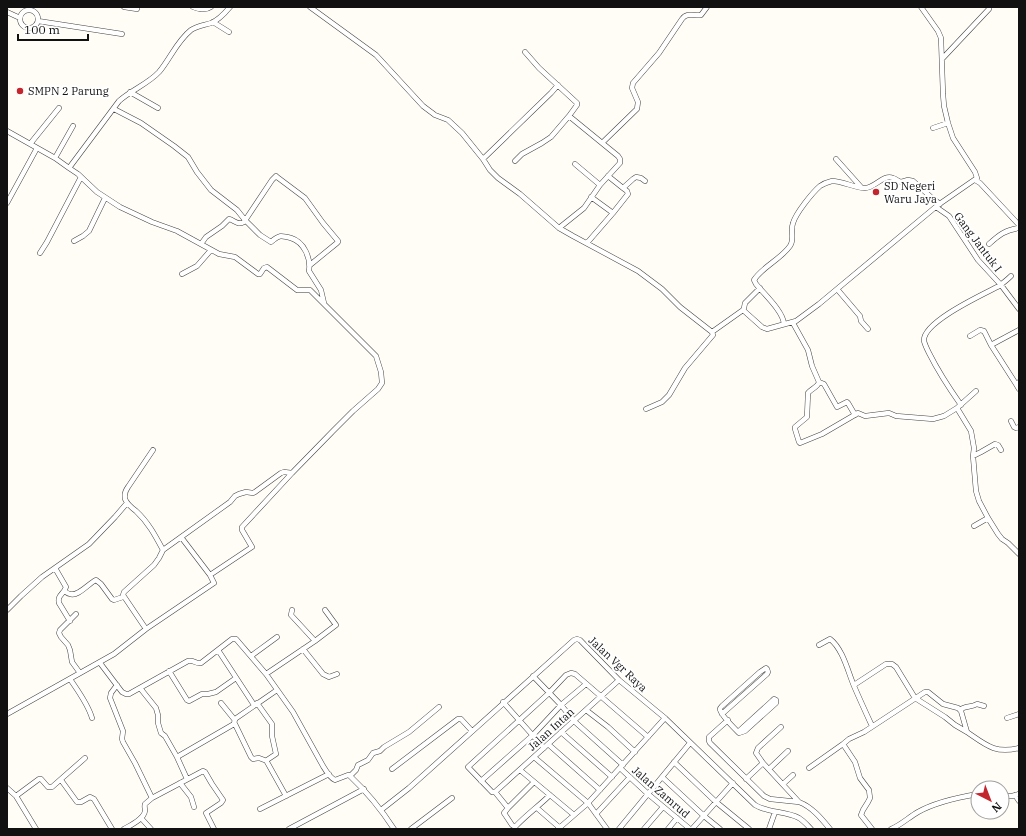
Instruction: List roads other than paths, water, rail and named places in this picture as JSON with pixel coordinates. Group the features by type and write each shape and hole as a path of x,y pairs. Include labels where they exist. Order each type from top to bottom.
{"street":[{"path":"124,7 137,7"},
{"path":"193,7 200,10 211,7"},
{"path":"69,168 119,101 130,92 152,79 189,32 193,29 213,22 230,7"},
{"path":"310,7 376,55 429,112 448,120 462,133 490,170 498,178 520,194 559,228 638,271 662,289 680,307 712,332"},
{"path":"602,143 637,109 638,102 632,88 633,83 660,53 684,16 701,15 707,7"},
{"path":"743,310 765,328 793,322 837,289 938,205 977,178 976,174 952,138 943,100 940,36 921,7"},
{"path":"34,9 38,17 37,25 34,28 25,28 22,26 20,18 25,11 34,9"},
{"path":"942,59 989,9"},
{"path":"7,12 20,18"},
{"path":"38,21 122,34"},
{"path":"213,22 229,32"},
{"path":"515,161 522,154 551,137 577,105 577,103 539,68 525,52"},
{"path":"483,159 558,85"},
{"path":"130,92 158,108"},
{"path":"30,144 59,108"},
{"path":"114,109 141,123 174,146 188,158 211,190 237,210 260,235 271,242 276,237 282,235 296,240 306,250 310,265 309,271 321,290 324,304"},
{"path":"559,228 581,211 600,185 620,163 618,156 569,116"},
{"path":"933,128 948,124"},
{"path":"55,158 73,126"},
{"path":"7,131 55,158 81,177 105,198 120,207 152,222 172,229 220,254 235,257 258,274 260,274 265,267 297,290 310,290 376,356 381,372 382,383 378,389 345,419 242,527 242,530 252,548 210,575"},
{"path":"7,203 37,148"},
{"path":"836,158 861,187"},
{"path":"575,164 600,185"},
{"path":"201,244 206,237 229,219 242,224 276,176 305,198 338,241 310,265"},
{"path":"587,243 628,194 628,192 608,176"},
{"path":"40,253 81,177"},
{"path":"623,188 636,177 645,181"},
{"name":"Gang Jantuk I","path":"861,187 869,188 889,177 901,182 910,180 913,181 949,216 978,260 1001,285 1019,309"},
{"path":"975,180 980,183 1019,226 1002,233 989,244"},
{"path":"784,324 784,319 755,282 755,278 780,258 790,247 793,241 793,221 798,212 821,186 832,181 861,187"},
{"path":"591,197 613,213"},
{"path":"74,241 89,231 105,198"},
{"path":"182,274 197,266 211,250"},
{"path":"961,405 934,363 924,342 925,338 928,331 943,318 962,305 1001,285 1011,276"},
{"path":"646,409 662,402 669,395 685,368 713,335 712,332 743,310 745,303 760,288"},
{"path":"837,289 860,316 861,321 868,328"},
{"path":"793,322 808,350 812,366 820,382 824,384 837,407 847,402 855,414"},
{"path":"970,336 978,330 982,330 986,333 991,344 1018,385"},
{"path":"991,344 1019,330"},
{"path":"820,382 808,393 807,418 795,427 800,443 822,434 858,413 864,416 889,413 896,416 933,419 944,416 961,405 976,391"},
{"path":"957,408 971,431 974,448 973,456 977,496 988,518 1002,539 1019,554"},
{"path":"1011,421 1014,427 1016,428 1019,426"},
{"path":"973,456 996,444 1001,450"},
{"path":"153,450 124,494 127,503 148,524 163,550"},
{"path":"123,597 124,592 154,565 163,550 230,502 235,496 246,492 255,492 281,473 292,473"},
{"path":"7,610 21,596 55,568 89,544 116,517 127,503"},
{"path":"974,526 988,518"},
{"path":"7,714 70,678 100,663 146,629 214,583 210,575 180,538"},
{"path":"55,568 66,586 66,589 59,598 59,602 70,621"},
{"path":"64,591 71,595 74,594 96,580 101,584 112,599 114,600 123,597"},
{"path":"123,597 146,629"},
{"path":"292,610 291,615 315,641"},
{"path":"266,674 303,650 336,625 325,610"},
{"path":"76,614 60,630 59,633 68,645 72,662 80,673"},
{"path":"251,656 277,637"},
{"path":"100,663 122,692 128,694 188,661 201,663 232,639 236,639 278,690 293,712 322,766 335,780 348,775 350,776 356,770 358,765 368,760 373,753 380,751 407,733 439,707"},
{"name":"Jalan Vgr Raya","path":"381,810 409,788 533,676 577,639 580,640 619,680 664,718 755,805 763,809 799,818 811,829"},
{"path":"819,646 828,640 831,640 840,652 872,726"},
{"path":"218,650 236,678 272,724 272,736 276,754 266,761"},
{"path":"303,650 322,674 329,677 337,674"},
{"path":"854,685 886,664 892,664 896,667 915,698 955,725 986,744 998,749 1008,750 1019,748"},
{"path":"722,714 767,674 767,668 760,672 722,706 720,710 722,714 738,732 742,733 746,732 776,703 776,700 774,699 738,732"},
{"path":"169,671 189,701 202,694 216,692 236,678"},
{"path":"508,808 495,792 492,792 468,767 571,672 648,737"},
{"name":"Jalan Zamrud","path":"533,676 574,721 622,767 630,777 663,807 691,829"},
{"path":"70,678 85,702 92,718"},
{"name":"Jalan Intan","path":"495,792 619,680"},
{"path":"481,781 533,735 561,705 586,684"},
{"path":"117,685 111,693 110,698 123,731 124,735 122,739 152,798"},
{"path":"140,688 156,708 161,733 165,736 178,757 187,779"},
{"path":"178,757 234,722 256,704 278,690"},
{"path":"809,768 849,739 862,733 926,691 943,704 960,710 963,713 967,732"},
{"path":"504,702 533,735 600,790"},
{"path":"221,703 234,722 252,758 259,758 266,761 286,796"},
{"path":"960,710 964,707 973,707 977,704 984,706"},
{"path":"586,710 608,727 635,752"},
{"path":"1007,718 1019,714"},
{"path":"537,808 559,828 588,804 664,718"},
{"path":"392,769 458,719 461,719 472,731"},
{"path":"728,720 711,735 708,739 709,741 767,798 804,804 814,811 830,829"},
{"path":"781,728 756,751 756,753 768,769 798,802"},
{"path":"561,732 612,777"},
{"path":"619,829 690,743"},
{"path":"843,744 855,762 860,778 869,790 870,798 861,815 872,829"},
{"path":"768,769 788,751"},
{"path":"534,757 588,804 607,829"},
{"path":"16,796 39,779 42,779 48,787 52,787 85,758"},
{"path":"674,762 716,802 749,829"},
{"path":"746,779 764,763"},
{"path":"520,770 574,816"},
{"path":"124,829 141,818 145,812 145,804 152,798 203,771 223,800 206,813 214,829"},
{"path":"260,809 328,774"},
{"path":"783,784 793,775"},
{"path":"350,776 364,789 394,829"},
{"path":"596,814 630,777"},
{"path":"662,777 720,829"},
{"path":"61,780 77,802 81,802 90,797 94,799 112,829"},
{"path":"534,782 504,813 514,827 550,795"},
{"path":"180,783 189,794 194,807"},
{"path":"691,829 733,783"},
{"path":"7,788 16,796 36,829"},
{"path":"289,829 364,789"},
{"path":"1017,794 1019,801"},
{"path":"892,829 928,807 970,796"},
{"path":"411,829 452,798"},
{"path":"644,829 663,807"},
{"path":"769,829 775,812"},
{"path":"141,818 151,829"},
{"path":"668,829 677,818"}],"place":[{"name":"SMPN 2 Parung","path":"20,91"},
{"name":"SD Negeri Waru Jaya","path":"876,192"}]}
